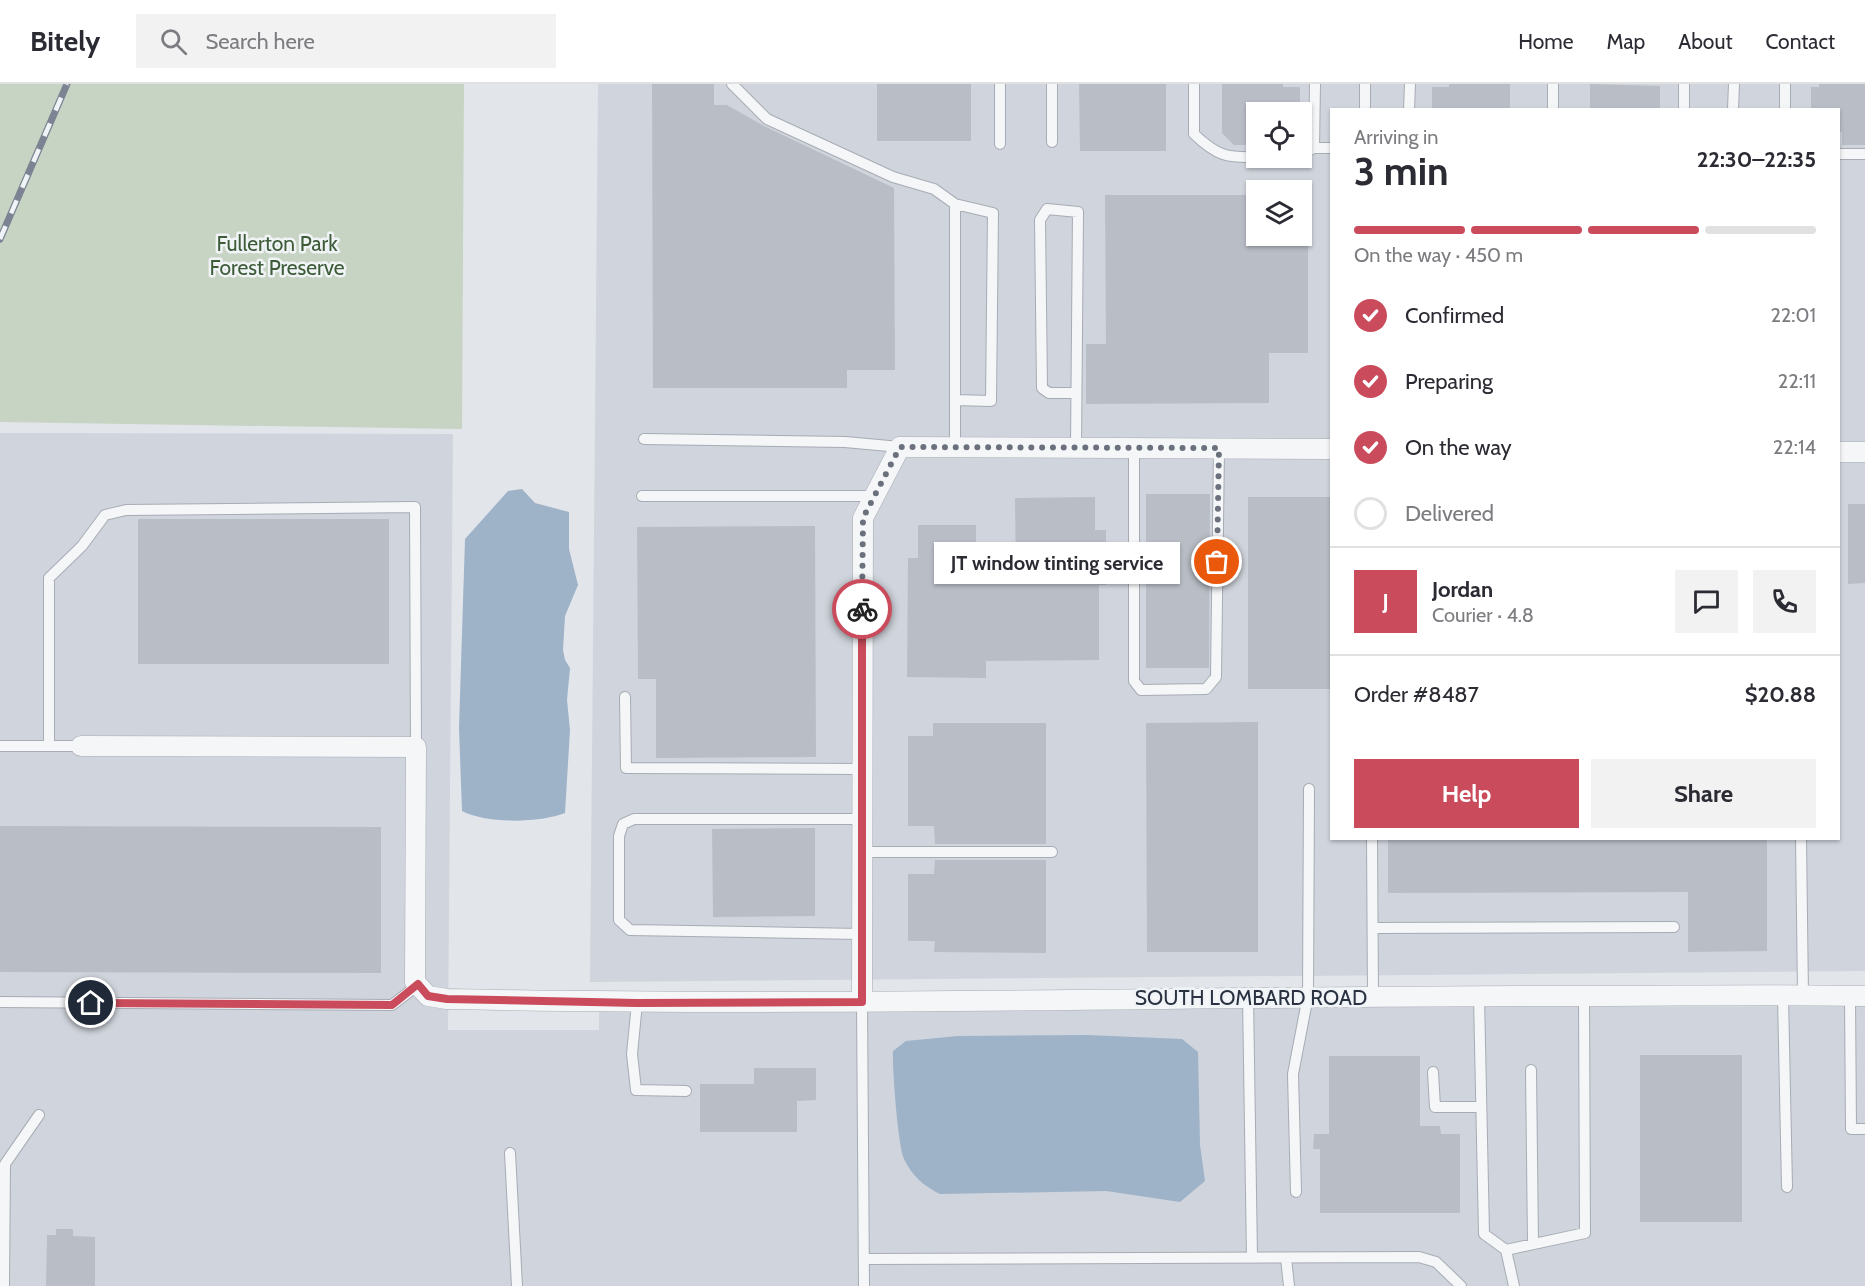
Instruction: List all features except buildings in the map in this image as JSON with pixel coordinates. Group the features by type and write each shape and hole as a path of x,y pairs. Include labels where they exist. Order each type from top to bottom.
{"street":[{"path":"862,1002 863,518 900,447 1330,449"},
{"path":"1840,452 1865,452"},
{"path":"81,746 416,747 415,982 418,984"},
{"name":"SOUTH LOMBARD ROAD","path":"418,984 428,996 447,999 637,1003 1248,996 1858,996"}],"lane":[{"path":"732,84 767,118 893,177 934,189 955,204 993,213 991,401 955,400"},
{"path":"1000,84 1000,144"},
{"path":"1052,84 1052,142"},
{"path":"1194,84 1194,134 1208,147 1228,158 1246,157"},
{"path":"1315,84 1314,148 1330,148"},
{"path":"1365,84 1365,108"},
{"path":"1409,108 1410,84"},
{"path":"1553,84 1553,108"},
{"path":"1684,84 1684,108"},
{"path":"1734,84 1734,108"},
{"path":"1785,84 1785,108"},
{"path":"1840,154 1865,154"},
{"path":"955,204 955,448"},
{"path":"1076,393 1049,393 1042,388 1040,220 1047,209 1078,212 1076,449"},
{"path":"644,439 846,442 900,447"},
{"path":"1134,448 1134,681 1141,690 1206,689 1216,676 1219,448"},
{"path":"642,496 874,496"},
{"path":"48,747 49,578 82,546 105,515 126,510 415,507 416,747"},
{"path":"625,697 626,768 862,769"},
{"path":"0,746 81,746"},
{"path":"1296,1192 1293,1074 1308,996 1309,789"},
{"path":"861,934 630,930 619,920 619,836 623,824 634,819 862,819"},
{"path":"1372,840 1373,996"},
{"path":"1801,840 1803,996"},
{"path":"862,852 1052,852"},
{"path":"1373,928 1674,927"},
{"path":"0,1002 392,1005 418,984"},
{"path":"1248,996 1252,1258"},
{"path":"1479,996 1484,1234 1506,1250 1514,1286"},
{"path":"1506,1250 1585,1233 1584,996"},
{"path":"1783,996 1787,1187"},
{"path":"1858,996 1851,1129 1865,1129"},
{"path":"862,1002 864,1286"},
{"path":"637,1003 632,1054 636,1090 686,1091"},
{"path":"1531,1070 1533,1244"},
{"path":"1433,1072 1435,1107 1480,1107"},
{"path":"4,1286 5,1164 39,1115"},
{"path":"510,1153 517,1286"},
{"path":"1286,1258 1289,1286"},
{"path":"864,1259 1428,1258 1461,1286"}],"shaded area":[{"path":"598,84 1865,84 1865,971 590,982"},
{"path":"0,433 453,434 448,1030 599,1030 599,1008 1865,1006 1865,1286 0,1286"}],"green space":[{"name":"Fullerton Park Forest Preserve","path":"0,84 464,84 462,429 0,422"}],"water":[{"path":"522,489 535,503 569,512 569,549 578,585 565,616 563,650 570,668 567,700 570,730 565,813 541,819 513,821 485,818 462,811 459,728 465,539 508,491"},
{"path":"1087,1035 1182,1039 1198,1052 1200,1145 1205,1181 1180,1202 1106,1191 940,1194 924,1184 911,1171 904,1159 900,1139 893,1051 906,1041 958,1036"}],"railway":[{"path":"0,239 67,84"}],"way so far":[{"path":"862,609 863,518 900,447 1219,448 1217,562"}],"place":[{"name":"JT window tinting service","path":"1217,562"}],"route":[{"path":"91,1003 392,1005 418,984 428,996 447,999 637,1003 862,1002 862,609"}]}
